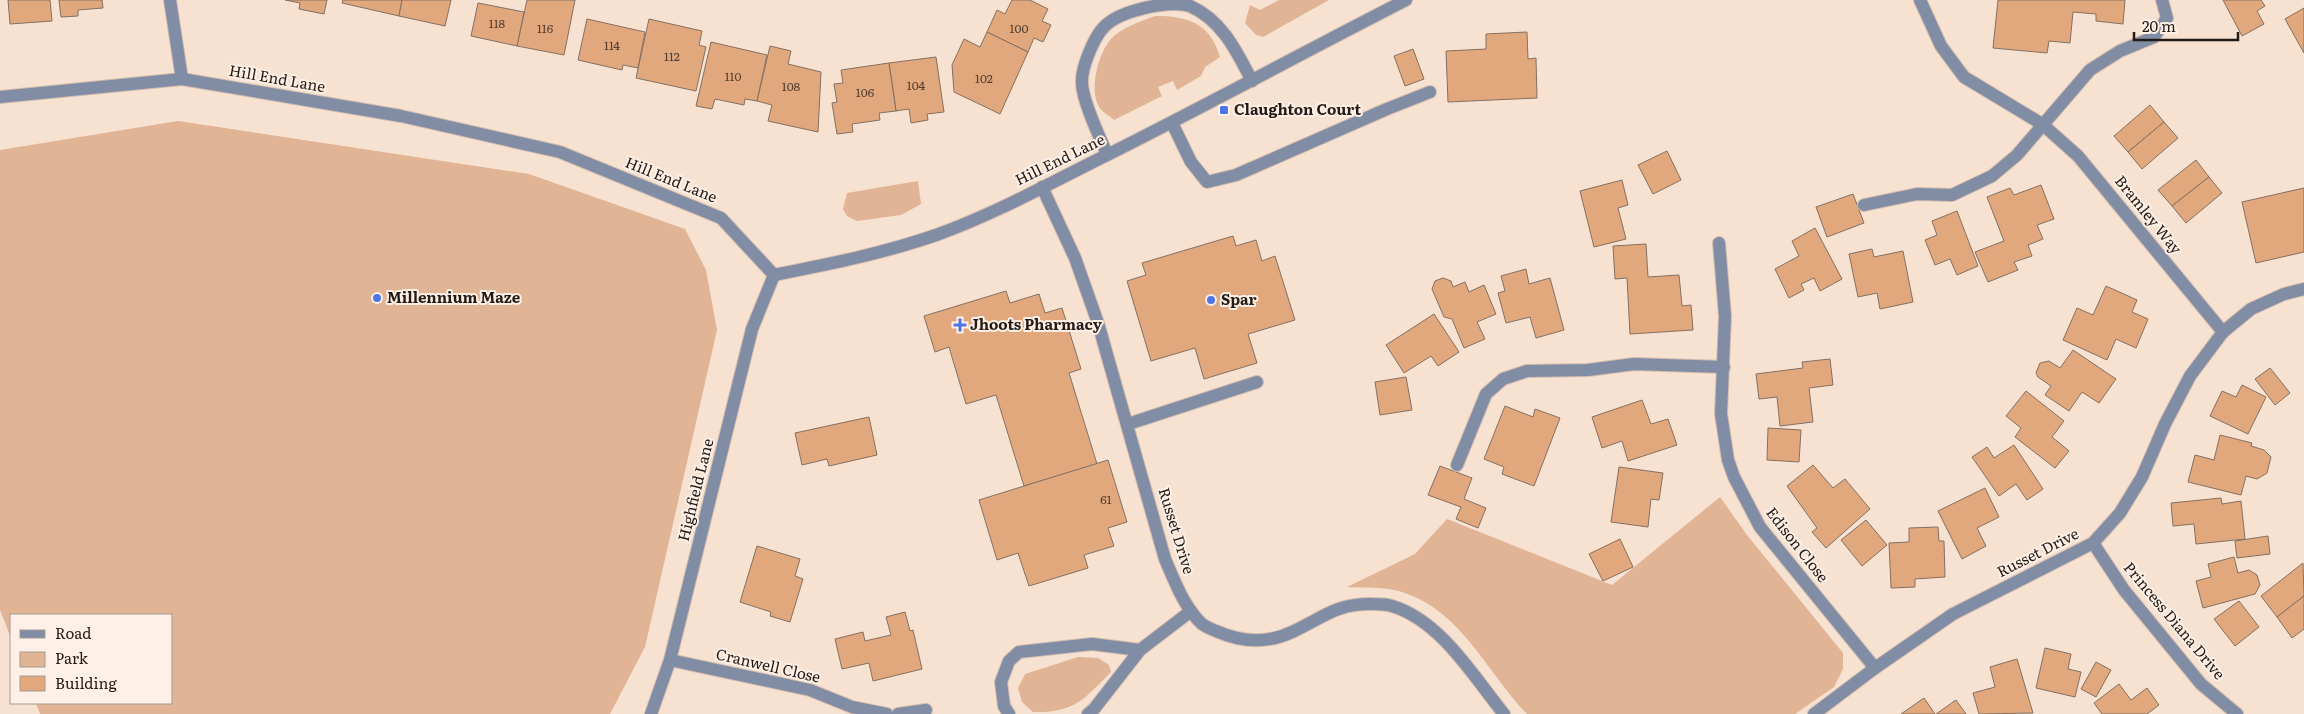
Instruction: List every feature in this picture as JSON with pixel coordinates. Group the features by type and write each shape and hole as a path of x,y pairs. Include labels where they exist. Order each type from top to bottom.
{"street":[{"path":"170,0 182,79"},
{"name":"Hill End Lane","path":"0,97 182,79 401,116 560,152 721,218 774,275 833,264 905,245 941,233 1042,187 1172,123 1406,0"},
{"name":"Bramley Way","path":"1920,0 1941,46 1964,78 2042,124 2078,156 2223,332"},
{"path":"1864,205 1917,194 1952,195 1992,176 2017,155 2090,70 2120,50 2154,38 2167,18 2162,0"},
{"path":"1107,154 1093,124 1082,83 1089,53 1104,26 1132,10 1164,2 1189,6 1215,22 1235,49 1252,81"},
{"path":"1172,123 1190,162 1207,182 1236,175 1430,92"},
{"name":"Russet Drive","path":"1042,187 1078,267 1098,323 1165,559 1178,590 1191,611 1204,626 1228,636 1252,641 1270,640 1292,633 1332,610 1358,604 1390,605 1415,615 1438,633 1504,714"},
{"name":"Edison Close","path":"1719,243 1725,316 1721,414 1728,460 1744,498 1760,527 1875,668"},
{"name":"Highfield Lane","path":"651,714 670,660 752,329 774,275"},
{"name":"Russet Drive","path":"1814,714 1875,668 1953,614 2093,543 2120,513 2134,492 2165,424 2190,376 2223,332 2251,309 2284,294 2304,289"},
{"path":"1456,465 1486,394 1503,379 1527,371 1588,370 1634,364 1724,367"},
{"path":"1128,424 1257,382"},
{"name":"Princess Diana Drive","path":"2093,543 2124,590 2201,684 2237,714"},
{"path":"1088,714 1094,709 1140,650 1191,611"},
{"path":"1009,714 1004,706 1001,682 1009,661 1019,652 1092,644 1140,650"},
{"name":"Cranwell Close","path":"670,660 810,690 852,707 887,714"},
{"path":"898,714 926,710"}],"green space":[{"path":"1279,0 1329,0 1263,37 1256,35 1245,23 1250,5 1260,10"},
{"path":"1155,16 1187,20 1204,29 1216,45 1220,57 1205,67 1201,76 1177,90 1173,81 1158,87 1162,96 1114,120 1100,109 1096,100 1096,72 1102,54 1110,40 1119,32 1131,25"},
{"path":"178,121 529,174 685,229 706,270 717,330 645,647 610,714 40,714 36,704 172,704 172,614 10,614 10,635 0,610 0,150"},
{"path":"918,181 921,204 901,215 857,221 847,216 843,209 847,193"},
{"path":"1720,497 1747,535 1843,653 1843,669 1834,687 1795,714 1527,714 1467,639 1433,607 1413,596 1389,589 1347,587 1415,554 1447,519 1612,585"},
{"path":"1078,657 1098,658 1109,665 1111,672 1086,697 1069,707 1047,712 1033,712 1022,702 1018,688 1025,674"}],"building":[{"path":"8,0 50,0 52,21 10,24"},
{"path":"59,0 102,0 103,8 78,10 78,16 61,17"},
{"path":"285,0 327,0 324,14 299,9 300,3"},
{"path":"343,0 402,0 399,16 342,3"},
{"path":"402,0 451,0 445,26 399,16"},
{"path":"527,0 575,0 564,55 517,46"},
{"path":"1012,0 1030,0 1048,9 1042,21 1051,25 1043,42 1034,38 1028,52 987,32 997,10 1005,14"},
{"path":"1998,0 2125,0 2123,24 2096,21 2096,14 2073,12 2070,43 2049,41 2047,53 1993,48"},
{"path":"2223,0 2261,0 2265,6 2257,11 2264,24 2242,36"},
{"path":"478,3 524,12 517,46 471,36"},
{"path":"2304,8 2304,53 2285,19"},
{"path":"587,19 645,32 638,68 623,65 622,70 578,60"},
{"path":"649,19 702,31 699,45 706,47 696,91 636,78"},
{"path":"987,32 1028,52 1000,114 954,92 952,65 964,39 980,47"},
{"path":"1527,32 1528,59 1536,58 1537,98 1448,102 1446,51 1486,49 1486,34"},
{"path":"711,42 767,55 757,101 745,99 744,105 715,99 712,109 696,106"},
{"path":"770,46 791,51 788,64 821,72 818,132 768,121 772,105 757,101"},
{"path":"1413,49 1424,79 1405,86 1394,56"},
{"path":"936,57 944,112 927,114 928,120 911,123 909,109 896,111 889,63"},
{"path":"889,63 896,111 879,113 880,120 852,124 853,132 837,134 832,103 837,102 834,84 843,83 841,70"},
{"path":"2150,105 2164,122 2128,152 2114,136"},
{"path":"2164,122 2178,138 2142,169 2128,152"},
{"path":"1667,151 1681,180 1653,194 1638,165"},
{"path":"2196,160 2209,177 2172,206 2158,190"},
{"path":"2209,177 2222,193 2186,223 2172,206"},
{"path":"1622,180 1628,205 1618,208 1626,239 1594,247 1580,191"},
{"path":"2041,185 2054,219 2037,225 2043,239 2028,245 2032,256 2014,262 2018,270 1988,282 1975,252 2004,241 1987,197 2010,188 2014,195"},
{"path":"2304,188 2304,252 2256,263 2242,202"},
{"path":"1853,194 1864,223 1827,237 1816,207"},
{"path":"1957,211 1978,266 1957,275 1950,259 1935,265 1925,240 1937,235 1932,221"},
{"path":"1815,228 1842,279 1820,291 1814,278 1801,284 1804,290 1789,298 1775,269 1799,256 1792,241"},
{"name":"Spar","path":"1233,236 1236,246 1256,240 1262,261 1275,256 1295,320 1248,334 1257,363 1204,379 1195,348 1151,361 1127,281 1146,275 1142,263"},
{"path":"1646,244 1648,277 1679,275 1682,306 1691,305 1693,330 1630,334 1627,278 1615,279 1613,246"},
{"path":"1872,249 1874,257 1903,251 1913,302 1880,309 1877,293 1858,297 1849,254"},
{"path":"1526,269 1529,284 1550,278 1564,330 1536,338 1530,317 1506,323 1498,293 1505,291 1501,276"},
{"path":"1443,278 1451,281 1453,287 1465,282 1469,292 1484,285 1496,314 1477,322 1485,339 1464,348 1452,319 1444,317 1432,289 1435,281"},
{"path":"2106,286 2137,300 2132,312 2148,319 2136,348 2116,339 2107,360 2063,340 2077,308 2093,315"},
{"path":"1006,291 1010,303 1039,294 1045,313 1062,308 1081,369 1069,373 1097,464 1024,486 996,395 966,404 949,347 935,352 924,316"},
{"path":"1434,314 1459,352 1438,366 1431,356 1404,373 1386,345"},
{"path":"2073,350 2116,379 2099,403 2082,392 2069,411 2045,395 2051,386 2038,377 2036,373 2040,363 2049,361 2060,368"},
{"path":"1830,359 1833,385 1809,388 1813,422 1780,426 1777,397 1759,399 1756,374 1803,368 1802,362"},
{"path":"2270,368 2290,393 2275,405 2255,379"},
{"path":"1406,377 1412,410 1380,415 1375,382"},
{"path":"2242,385 2266,397 2248,434 2210,416 2222,391 2236,397"},
{"path":"2026,391 2064,421 2052,437 2069,451 2055,468 2015,437 2021,428 2006,416"},
{"path":"1642,400 1651,424 1668,419 1677,445 1628,461 1622,441 1602,448 1592,417"},
{"path":"1505,406 1533,417 1535,409 1560,418 1534,486 1502,474 1504,467 1484,459"},
{"path":"869,417 877,455 829,466 827,459 802,465 795,433"},
{"path":"1768,428 1801,430 1799,462 1767,460"},
{"path":"2220,435 2252,443 2251,446 2264,450 2271,457 2267,473 2257,479 2246,476 2241,495 2188,482 2195,455 2214,460"},
{"path":"2014,445 2043,489 2027,500 2016,484 1999,496 1972,457 1987,447 1994,458"},
{"path":"1108,460 1127,522 1108,528 1114,546 1084,555 1088,568 1029,586 1018,553 997,560 979,500"},
{"path":"1813,465 1833,488 1845,479 1870,509 1826,548 1812,532 1817,528 1787,486"},
{"path":"1440,466 1472,478 1464,499 1486,508 1478,528 1456,519 1461,507 1428,495"},
{"path":"1619,467 1663,473 1659,500 1651,499 1648,527 1611,522"},
{"path":"1985,488 1999,517 1977,528 1986,546 1962,559 1938,511"},
{"path":"2221,498 2222,504 2241,501 2245,539 2196,544 2194,524 2173,526 2171,503"},
{"path":"1866,520 1887,545 1862,566 1841,540"},
{"path":"1938,527 1939,541 1944,541 1945,577 1915,579 1915,587 1891,588 1889,543 1909,542 1909,528"},
{"path":"2268,536 2270,554 2237,558 2235,541"},
{"path":"1620,539 1633,567 1603,581 1589,554"},
{"path":"757,546 800,559 795,576 803,579 790,622 770,616 771,612 740,602"},
{"path":"2234,557 2238,573 2249,570 2257,575 2260,585 2255,594 2203,608 2196,581 2211,577 2208,564"},
{"path":"2303,563 2304,596 2277,617 2261,596"},
{"path":"2304,596 2304,629 2292,638 2277,617"},
{"path":"2239,601 2259,627 2235,646 2214,619"},
{"path":"905,612 910,631 913,630 922,669 873,681 869,663 842,669 835,639 863,632 865,641 891,635 886,617"},
{"path":"2045,648 2071,654 2068,669 2081,672 2075,697 2036,688"},
{"path":"2017,659 2033,713 1979,714 1973,693 1995,687 1990,667"},
{"path":"2096,662 2111,670 2096,697 2081,689"},
{"path":"2119,684 2131,700 2147,688 2159,705 2147,714 2102,714 2094,703"},
{"path":"1924,698 1935,714 1901,714"},
{"path":"1956,700 1966,714 1936,714"}],"place":[{"name":"Claughton Court","path":"1224,110"},
{"name":"Millennium Maze","path":"377,298"},
{"name":"Spar","path":"1211,300"},
{"name":"Jhoots Pharmacy","path":"960,325"}]}
